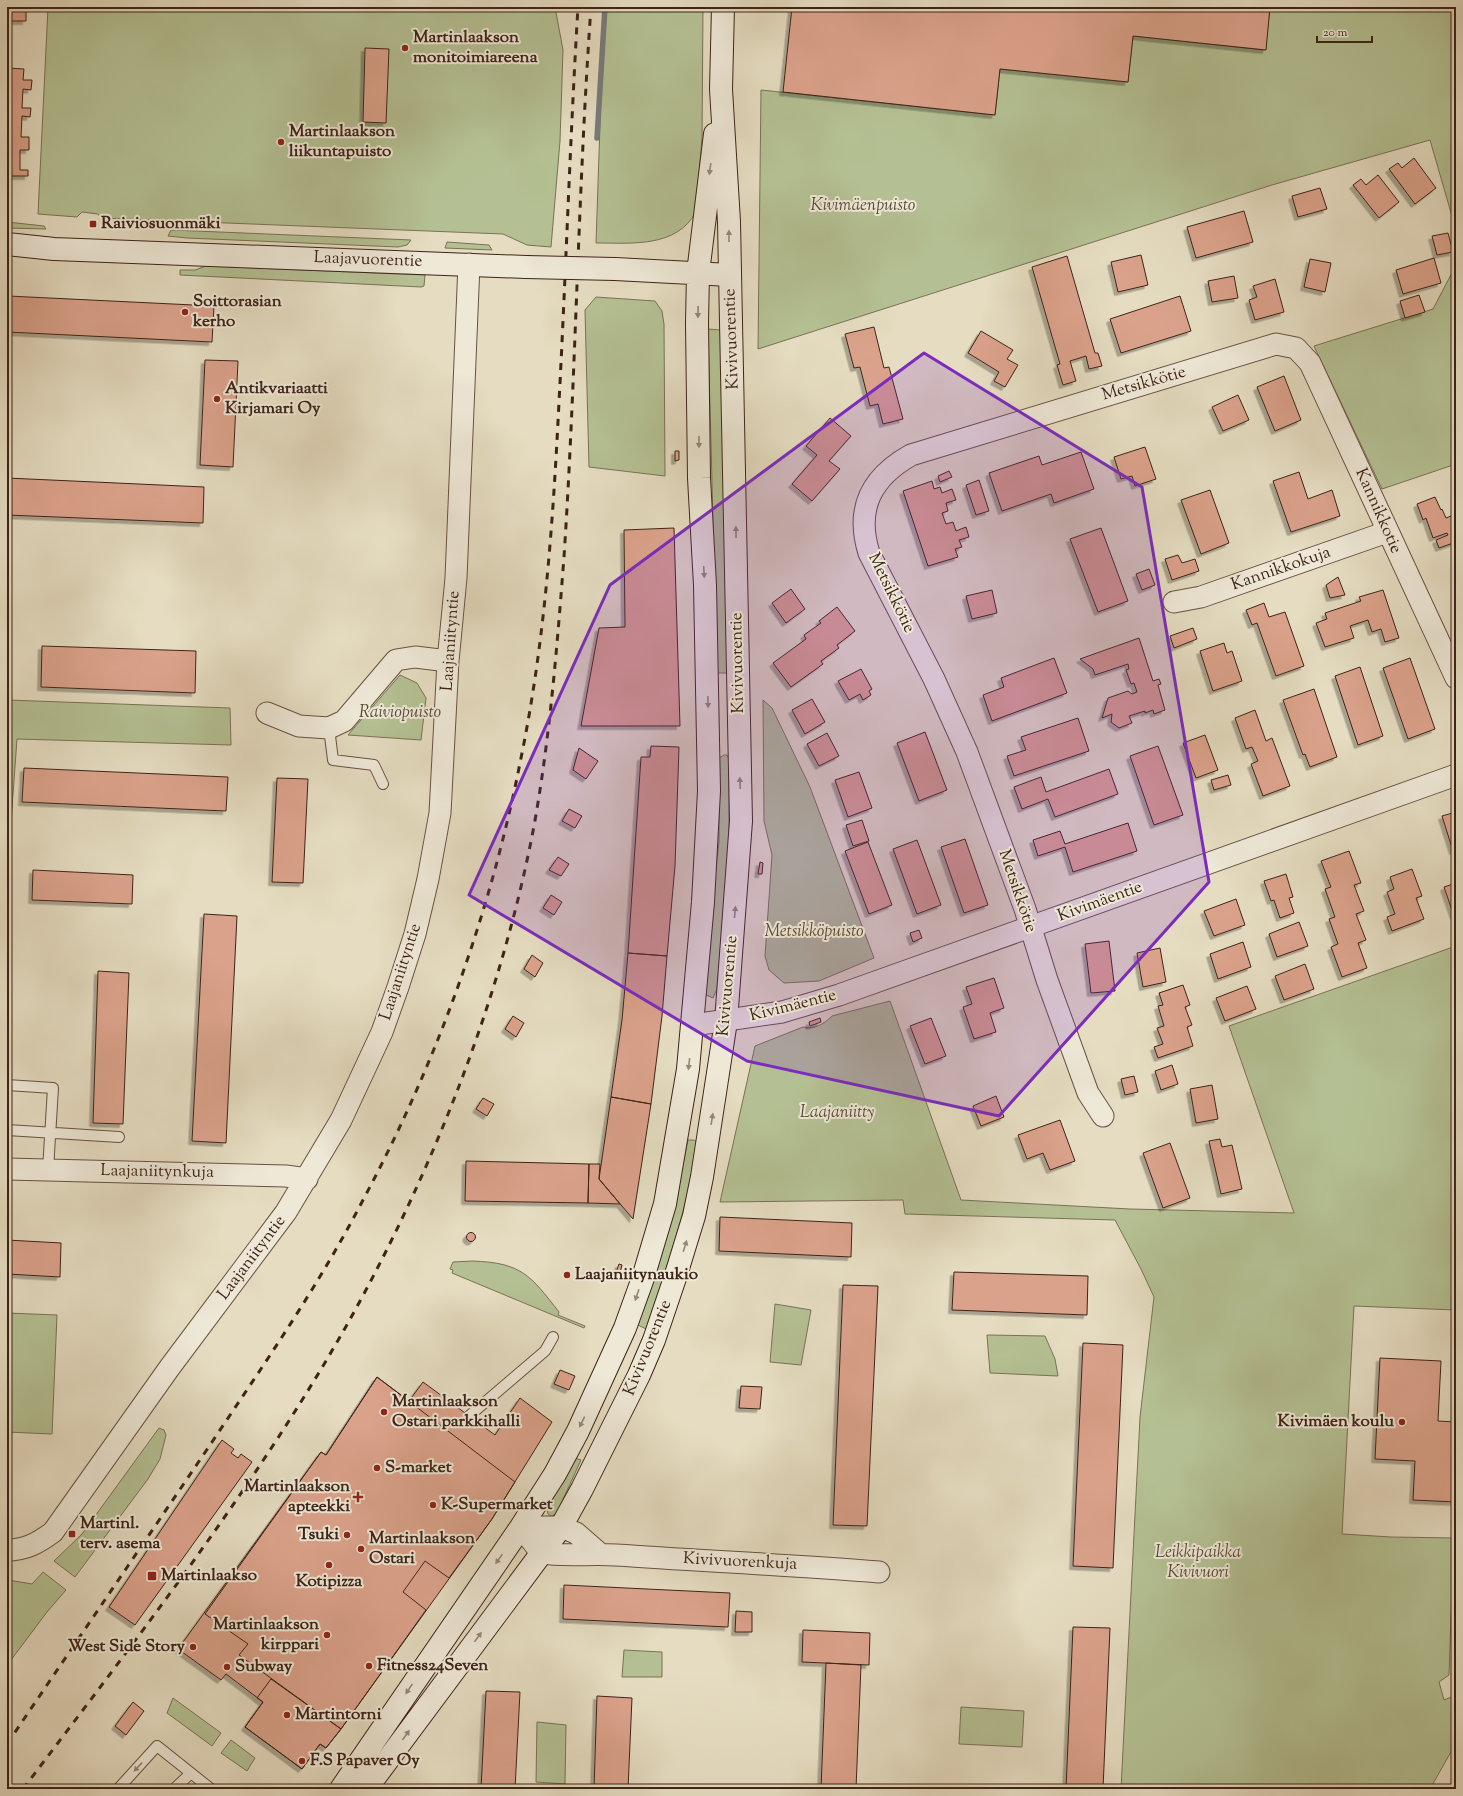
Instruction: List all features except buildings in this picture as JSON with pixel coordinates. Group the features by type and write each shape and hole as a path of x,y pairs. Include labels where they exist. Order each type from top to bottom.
{"street":[{"name":"Kivivuorentie","path":"366,1789 561,1527 582,1490 639,1375 675,1278 694,1216 702,1177 726,1021 741,822 733,340 729,222 721,89 723,7"},
{"name":"Kivivuorentie","path":"341,1789 521,1527 555,1474 578,1431 625,1328 643,1278 665,1204 688,1069 693,1025 703,902 709,791 705,600 699,478 698,273 707,185 721,89"},
{"name":"Laajavuorentie","path":"7,244 54,249 615,269 730,275"},
{"name":"Laajaniityntie","path":"7,1550 19,1550 31,1547 53,1532 170,1368 286,1212 341,1120 382,1032 398,987 414,934 428,879 440,812 448,661 456,578 469,264"},
{"name":"Metsikkötie","path":"1103,1116 1088,1093 1025,909 965,748 934,679 869,553 864,536 866,503 874,487 884,474 896,463 911,454 1276,344 1296,348"},
{"name":"Kannikkotie","path":"1296,348 1310,363 1387,532 1456,678"},
{"name":"Kannikkokuja","path":"1174,602 1201,597 1387,532"},
{"path":"267,713 299,726 330,728 344,721 396,660 416,656 448,661"},
{"name":"Kivimäentie","path":"693,1025 782,1012 803,1006 1030,927 1456,775"},
{"name":"Laajaniitynkuja","path":"7,1169 286,1176 306,1179"},
{"path":"521,1527 561,1527 576,1533 600,1554"},
{"path":"521,1527 541,1553"},
{"name":"Kivivuorenkuja","path":"541,1553 560,1556 600,1554 762,1563 879,1572"}],"lane":[{"path":"330,728 333,760 374,765 383,784"},
{"path":"7,1085 53,1088 48,1170"},
{"path":"7,1130 119,1137"},
{"path":"469,1416 545,1352 553,1337"},
{"path":"118,1789 157,1746 211,1789"},
{"path":"174,1789 191,1773"}],"highlighted area":[{"path":"924,353 1142,487 1209,882 999,1116 747,1061 469,895 610,585"}],"green space":[{"name":"Martinlaakson liikuntapuisto","path":"48,7 555,7 563,50 560,141 551,247 527,245 503,234 101,218 98,214 82,212 77,217 38,214"},
{"path":"604,7 703,7 702,138 696,212 687,224 677,232 665,238 638,243 596,243"},
{"name":"Kivimäenpuisto","path":"1270,7 1456,7 1456,230 1430,140 1272,185 758,349 761,90 995,115 1000,69 1128,82 1133,36 1265,50"},
{"path":"7,222 44,226 46,229 7,228"},
{"path":"171,230 411,240 407,245 398,247 187,238 168,236"},
{"path":"447,242 489,245 492,250 445,248"},
{"path":"1456,265 1456,464 1382,489 1314,346 1433,309"},
{"path":"206,266 425,275 424,286 421,287 180,275 180,270 195,270"},
{"path":"596,297 655,301 662,311 664,324 665,476 589,467 585,310"},
{"path":"708,329 721,330 729,673 717,673"},
{"name":"Raiviopuisto","path":"400,675 417,683 426,698 421,740 348,735"},
{"path":"7,700 230,708 231,745 17,739 11,822 7,822"},
{"name":"Metsikköpuisto","path":"763,700 772,708 810,787 874,958 819,981 784,983 769,970 765,956 772,855 764,821"},
{"path":"727,755 729,759 729,847 717,989 713,998 706,995 703,986 719,842 719,758"},
{"path":"1456,946 1456,1310 1354,1306 1342,1534 1391,1537 1456,1538 1456,1555 1453,1557 1449,1675 1439,1682 1444,1700 1456,1695 1456,1743 1430,1789 1121,1789 1140,1417 1154,1297 1141,1269 1115,1220 905,1214 903,1200 720,1202 755,1046 803,1027 811,1028 819,1026 832,1016 890,1001 961,1200 1130,1209 1294,1213 1229,1026"},
{"path":"688,1140 694,1140 697,1142 688,1190 676,1237 646,1329 636,1324 674,1205"},
{"path":"453,1262 490,1262 503,1265 524,1273 549,1299 559,1312 558,1315 585,1326 584,1328 452,1273 453,1270 450,1269"},
{"path":"775,1304 811,1310 801,1365 770,1362"},
{"path":"7,1313 57,1315 52,1434 7,1432"},
{"path":"987,1335 1045,1336 1055,1359 1058,1376 990,1373"},
{"path":"159,1428 164,1430 166,1435 160,1459 148,1479 75,1577 54,1561 82,1534"},
{"path":"575,1458 581,1460 556,1514 551,1516 548,1514 547,1509 549,1503"},
{"path":"43,1572 66,1590 47,1612 8,1664 8,1580 32,1584"},
{"path":"624,1650 662,1652 662,1677 622,1677"},
{"path":"173,1698 221,1733 212,1746 167,1713"},
{"path":"961,1707 1024,1711 1022,1747 959,1744"},
{"path":"537,1722 566,1725 565,1784 536,1782"},
{"path":"231,1740 255,1758 247,1771 221,1753"}],"waterway":[{"path":"597,138 605,7"}],"railway":[{"path":"7,1744 249,1387 289,1326 346,1232 390,1148 415,1094 438,1040 477,929 509,816 521,758 536,670 547,581 557,447 578,7"},
{"path":"23,1789 150,1621 232,1507 271,1449 344,1330 406,1211 434,1149 459,1086 503,956 520,891 540,793 559,624 568,488 583,144 591,7"}],"place":[{"name":"Martinlaakson monitoimiareena","path":"405,48"},
{"name":"Martinlaakson liikuntapuisto","path":"281,142"},
{"name":"Raiviosuonmäki","path":"93,224"},
{"name":"Soittorasian kerho","path":"185,312"},
{"name":"Antikvariaatti Kirjamari Oy","path":"217,399"},
{"name":"Laajaniitynaukio","path":"567,1275"},
{"name":"Martinlaakson Ostari parkkihalli","path":"384,1412"},
{"name":"Kivimäen koulu","path":"1402,1422"},
{"name":"S-market","path":"377,1468"},
{"name":"Martinlaakson apteekki","path":"358,1497"},
{"name":"K-Supermarket","path":"433,1505"},
{"name":"Martinl. terv. asema","path":"72,1534"},
{"name":"Tsuki","path":"347,1535"},
{"name":"Martinlaakson Ostari","path":"361,1549"},
{"name":"Kotipizza","path":"329,1565"},
{"name":"Martinlaakso","path":"152,1576"},
{"name":"Martinlaakson kirppari","path":"327,1635"},
{"name":"West Side Story","path":"193,1647"},
{"name":"Fitness24Seven","path":"369,1666"},
{"name":"Subway","path":"227,1667"},
{"name":"Martintorni","path":"287,1715"},
{"name":"F.S Papaver Oy","path":"302,1761"}],"park label":[{"name":"Laajaniitty","path":"837,1113"},
{"name":"Leikkipaikka Kivivuori","path":"1198,1563"}]}
